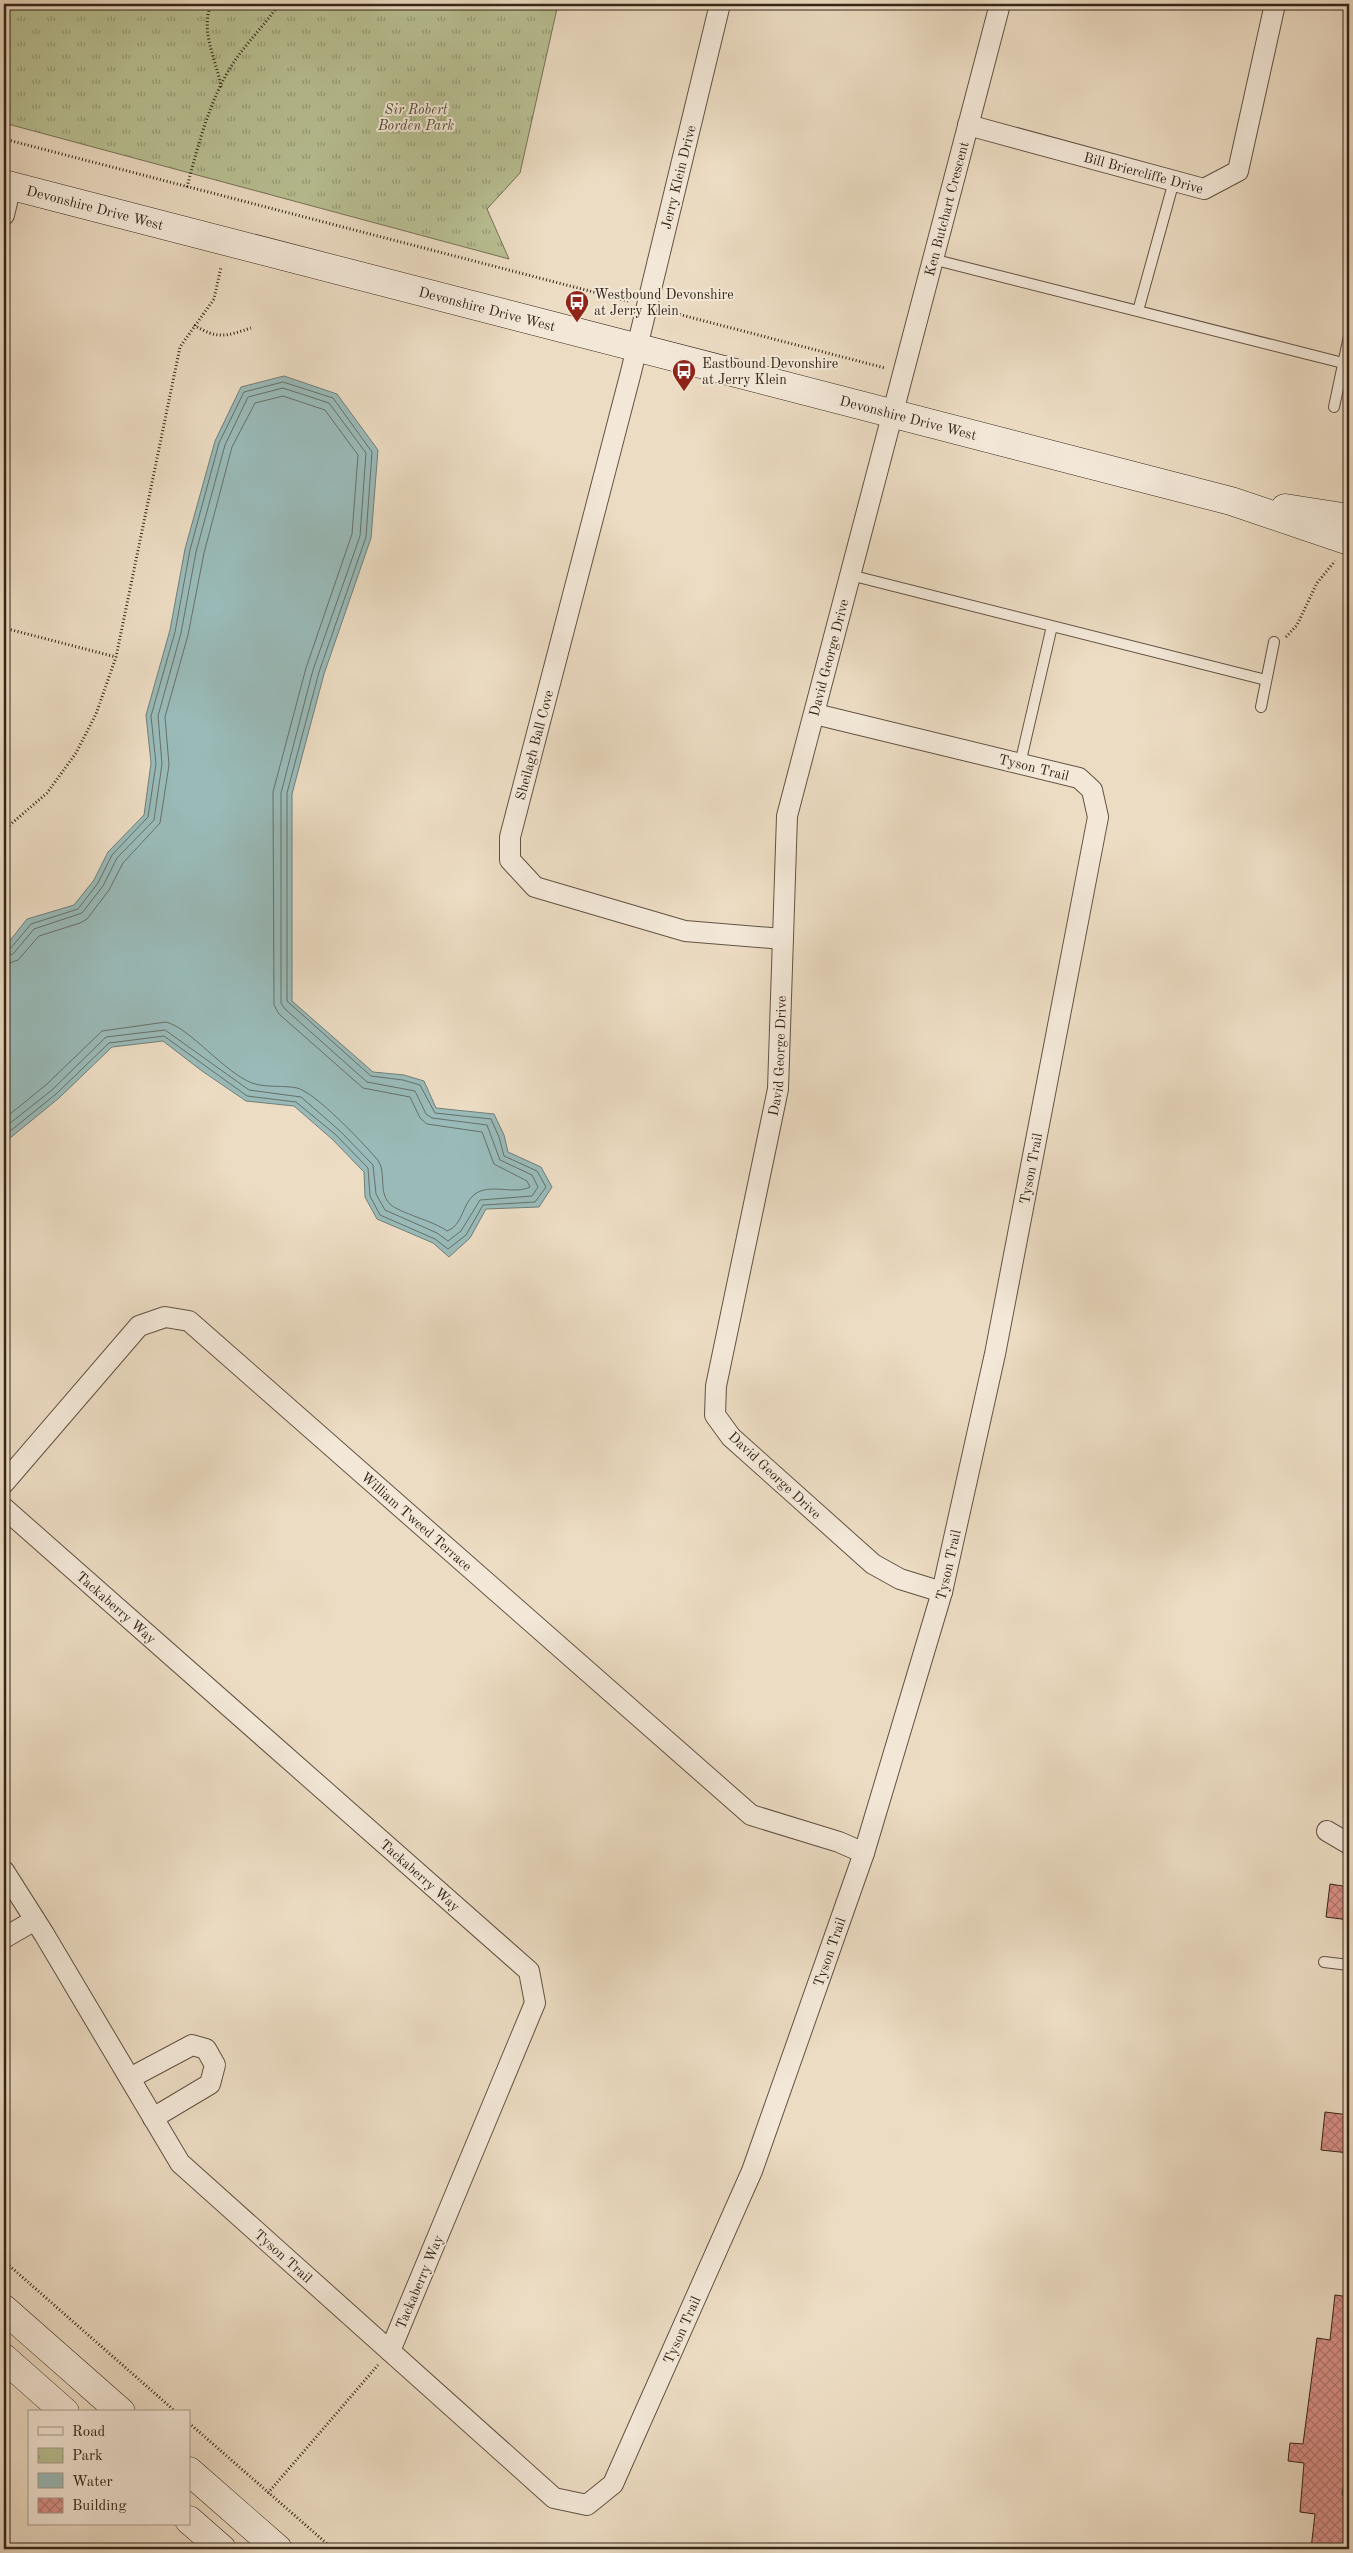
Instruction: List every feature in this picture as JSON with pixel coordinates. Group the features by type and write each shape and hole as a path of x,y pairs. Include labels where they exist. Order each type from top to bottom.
{"street":[{"name":"Jerry Klein Drive","path":"636,349 720,4"},
{"name":"Ken Butchart Crescent","path":"892,413 1000,4"},
{"name":"Bill Briercliffe Drive","path":"968,125 1204,189 1238,171 1275,4"},
{"path":"4,215 7,185"},
{"name":"Devonshire Drive West","path":"7,185 636,349 1231,501 1349,518"},
{"name":"Sheilagh Ball Cove","path":"636,349 510,837 510,860 535,887 685,931 783,939"},
{"name":"David George Drive","path":"892,413 787,816 778,1089 716,1386 715,1415 731,1437 873,1564 900,1579 942,1592"},
{"name":"Devonshire Drive West","path":"1231,501 1343,550"},
{"name":"Tyson Trail","path":"6,1880 35,1920 180,2163 554,2498 587,2506 613,2484 752,2171 864,1853 942,1592 995,1354 1098,817 1092,790 1079,778 815,714"},
{"name":"William Tweed Terrace","path":"4,1483 139,1326 165,1317 189,1321 751,1815 839,1842 864,1853"},
{"name":"Tackaberry Way","path":"4,1508 529,1970 535,2003 390,2351"},
{"path":"1349,1828 1327,1831 1349,1844"},
{"path":"4,1938 35,1920"},
{"path":"130,2078 192,2045 206,2049 215,2065 210,2084 153,2118"},
{"path":"4,2309 119,2410"},
{"path":"4,2358 63,2410"},
{"path":"190,2472 278,2549"},
{"path":"190,2521 222,2549"}],"lane":[{"path":"1138,311 1174,181"},
{"path":"932,258 1343,363"},
{"path":"1334,407 1349,336"},
{"path":"850,575 1266,680"},
{"path":"1020,764 1052,626"},
{"path":"1261,707 1274,642"},
{"path":"1324,1962 1349,1965"}],"path":[{"path":"211,4 206,17 208,42 217,64 221,87"},
{"path":"187,187 197,150 221,87 232,65 279,4"},
{"path":"4,139 902,373"},
{"path":"4,830 47,794 76,753 96,714 116,657 180,347 214,299 222,266"},
{"path":"194,325 206,333 224,337 251,328"},
{"path":"1274,642 1284,639 1297,625 1317,583 1343,550"},
{"path":"4,628 116,657"},
{"path":"4,2261 174,2410"},
{"path":"268,2493 390,2351"},
{"path":"190,2424 333,2549"}],"green space":[{"name":"Sir Robert Borden Park","path":"4,4 558,4 520,173 487,209 509,259 4,123"}],"water":[{"path":"284,376 337,394 378,450 371,538 324,674 292,794 292,1001 373,1072 404,1075 424,1081 436,1108 494,1114 504,1135 508,1152 541,1167 552,1187 539,1207 486,1209 470,1238 449,1257 433,1243 377,1219 365,1197 364,1172 332,1139 294,1106 246,1101 163,1041 112,1047 59,1098 4,1143 4,948 27,919 74,905 94,880 108,852 144,815 151,763 146,715 170,630 185,549 215,441 241,387"}],"building":[{"path":"1330,1884 1349,1887 1349,1920 1326,1917"},
{"path":"1325,2112 1349,2115 1349,2153 1321,2150"},
{"path":"1335,2295 1349,2297 1349,2455 1342,2495 1349,2496 1343,2549 1311,2549 1315,2514 1300,2512 1304,2463 1288,2461 1290,2443 1303,2444 1317,2338 1330,2340"}],"place":[{"name":"Westbound Devonshire at Jerry Klein","path":"577,323"},
{"name":"Eastbound Devonshire at Jerry Klein","path":"684,392"}]}
